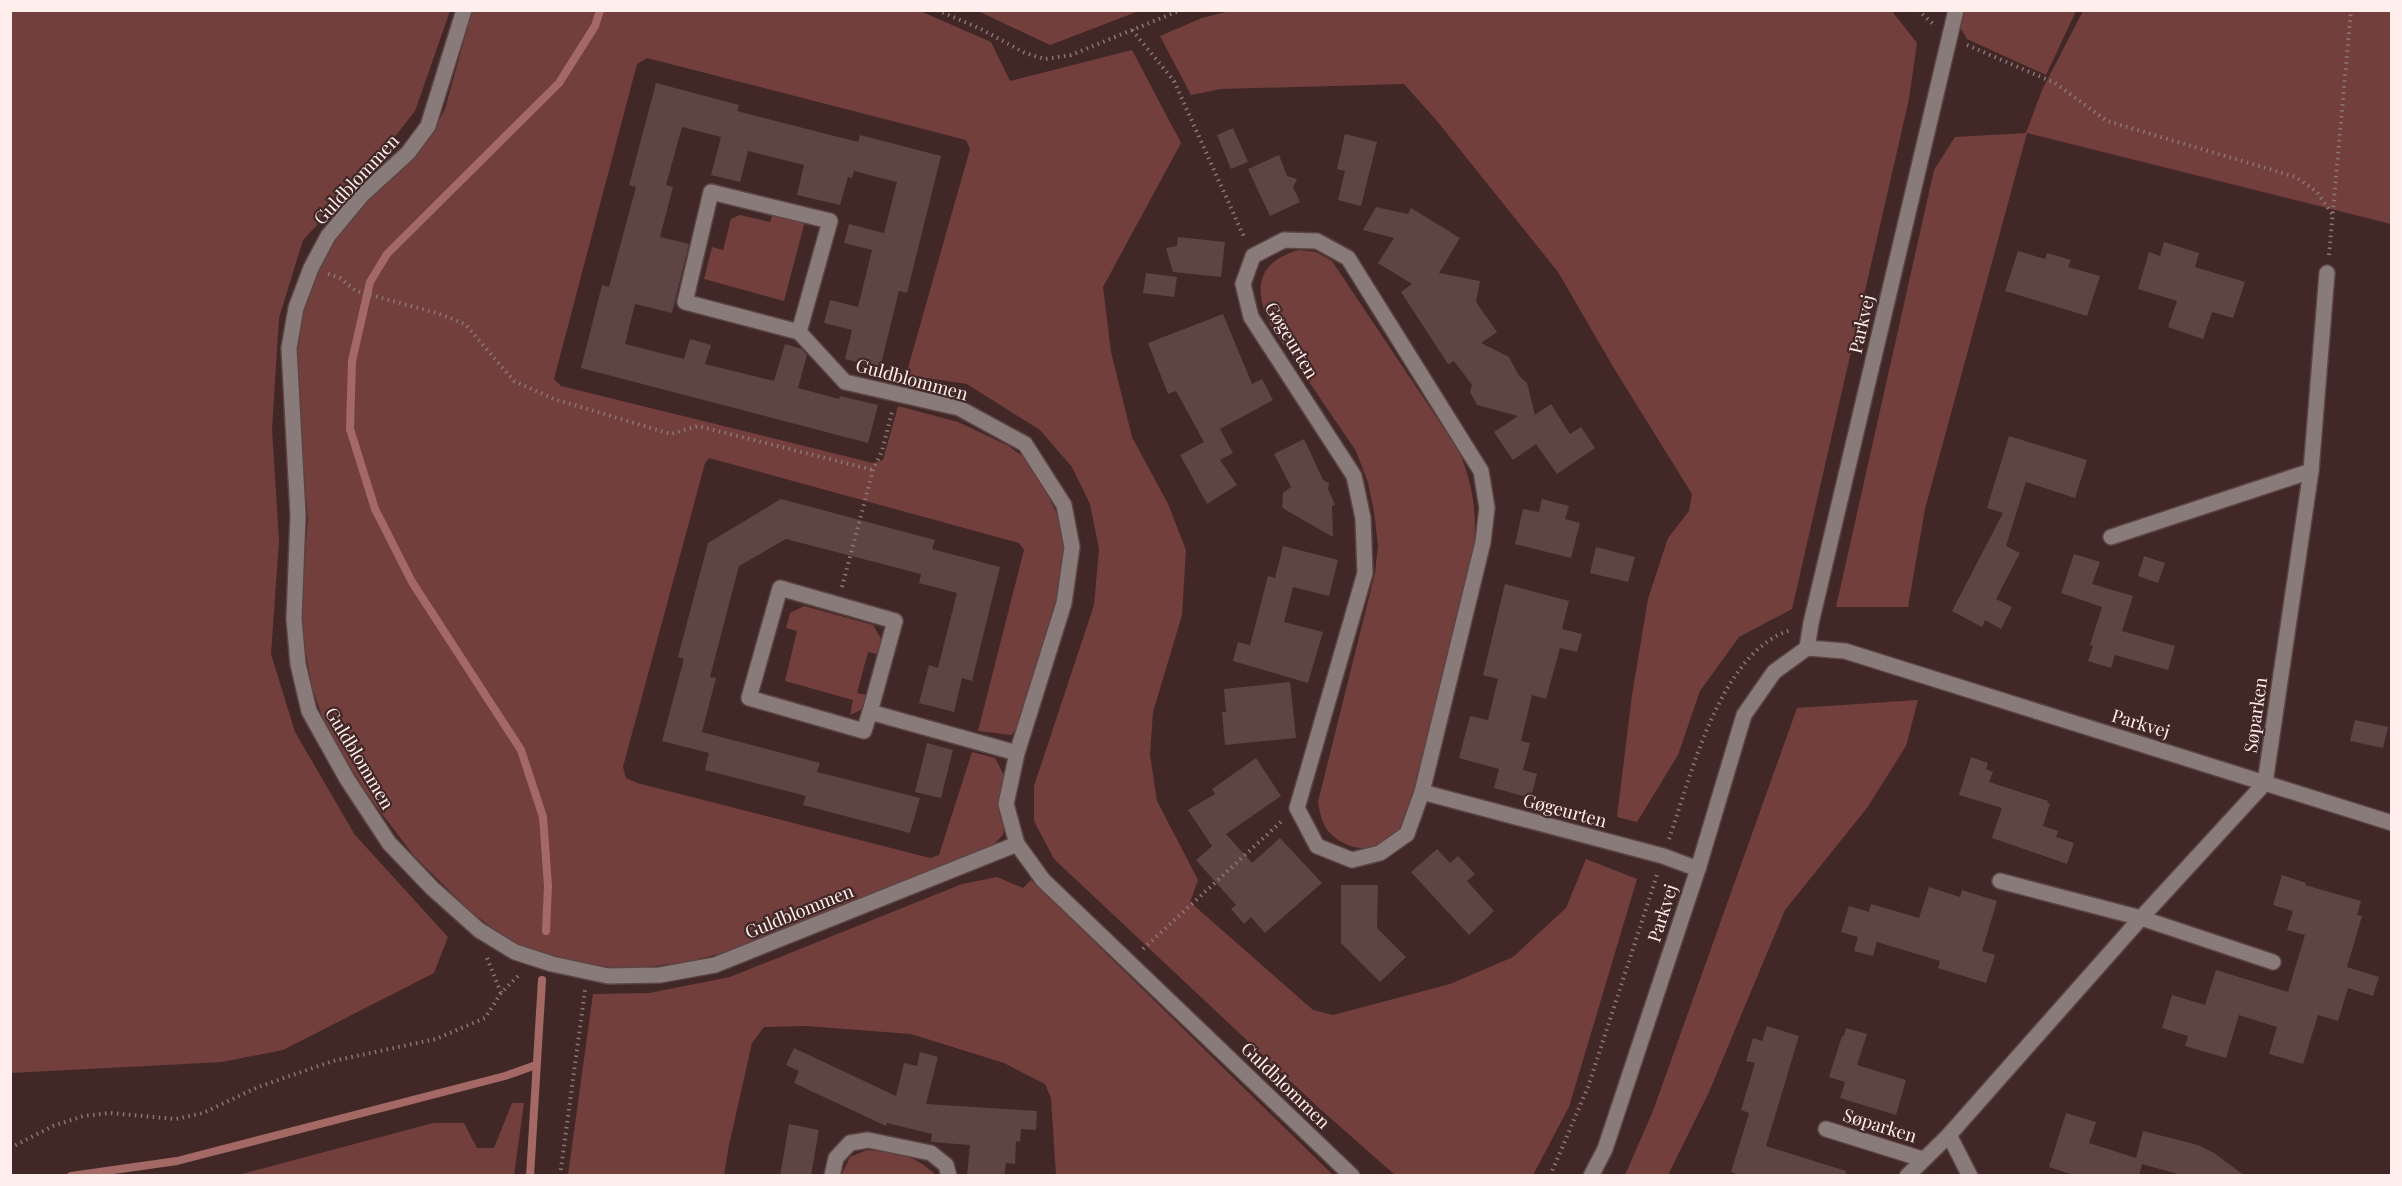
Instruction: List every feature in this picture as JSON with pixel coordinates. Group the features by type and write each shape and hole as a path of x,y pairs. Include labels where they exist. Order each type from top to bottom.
{"street":[{"name":"Guldblommen","path":"464,10 428,126 408,153 362,195 328,236 311,268 296,308 289,348 298,515 294,619 298,664 309,711 347,779 389,843 432,888 479,930 515,952 608,976 660,975 715,965 1017,844"},
{"name":"Parkvej","path":"1807,648 1956,10"},
{"path":"711,192 830,221 799,332 685,302 711,192"},
{"path":"1253,256 1284,240 1317,241 1348,258 1481,471 1486,508 1483,543 1422,792 1407,834 1380,853 1352,860 1317,846 1297,808"},
{"name":"Gøgeurten","path":"1253,256 1244,284 1251,317 1354,476 1364,518 1365,573 1297,808"},
{"name":"Søparken","path":"1907,1176 1949,1134 2141,918 2265,783 2311,471 2327,273"},
{"name":"Guldblommen","path":"799,332 845,382 959,408 1025,444 1064,505 1071,547 1064,603 1017,753 1006,804 1017,844 1043,880 1352,1176"},
{"path":"2110,537 2311,471"},
{"path":"780,588 895,621 870,711 864,731 749,698 780,588"},
{"name":"Parkvej","path":"1591,1176 1605,1149 1698,869 1744,715 1773,672 1807,648 1845,651 2391,823"},
{"path":"870,711 1017,753"},
{"name":"Gøgeurten","path":"1422,792 1663,856 1698,869"},
{"path":"2000,880 2141,918 2273,962"},
{"name":"Søparken","path":"1826,1129 1922,1159"},
{"path":"1949,1134 1970,1176"},
{"path":"832,1176 836,1158 850,1143 868,1140 931,1153 946,1165 949,1176"}],"path":[{"path":"937,10 981,29 1024,53 1045,59 1071,55 1180,10"},
{"path":"2327,273 2351,10"},
{"path":"1132,30 1174,81 1253,256"},
{"path":"1949,37 2055,83 2107,121 2296,177 2317,192 2333,215"},
{"path":"311,268 340,278 356,291 437,313 465,324 514,381 554,399 671,434 698,426 873,470"},
{"path":"837,605 873,470 882,451 897,394"},
{"path":"1550,1176 1588,1088 1663,856 1720,699 1736,672 1759,648 1782,632 1811,623"},
{"path":"1128,962 1297,808"},
{"path":"10,1148 53,1126 83,1116 110,1113 176,1119 203,1113 258,1087 333,1061 436,1039 485,1018 501,993 534,958"},
{"path":"560,1176 586,972"}],"shaded area":[{"path":"11,10 450,11 415,111 375,162 303,240 279,318 272,429 279,541 271,654 295,732 355,835 448,937 434,973 283,1050 222,1062 11,1073"},
{"path":"1233,10 1891,10 1917,43 1909,99 1792,609 1739,637 1700,691 1678,755 1637,822 1617,817 1632,695 1648,599 1668,538 1689,511 1692,494 1615,370 1558,272 1437,121 1404,84 1221,89 1191,95 1160,36 1202,18"},
{"path":"1964,10 2076,11 2046,75 1967,39 1960,27"},
{"path":"472,11 920,11 991,42 1010,81 1132,50 1181,143 1103,287 1111,352 1132,437 1168,504 1186,550 1182,615 1153,712 1150,755 1157,801 1198,880 1190,902 1313,1010 1333,1015 1450,984 1513,957 1566,908 1586,859 1637,879 1569,1107 1533,1175 1395,1175 1319,1108 1054,859 1034,821 1034,786 1094,605 1099,549 1090,504 1072,467 1040,430 967,384 906,375 970,149 966,140 647,58 637,64 554,379 561,386 873,463 883,460 898,406 958,422 1009,446 1026,459 1040,480 1057,514 1065,552 1062,587 1018,728 1011,735 978,731 1024,550 1019,543 709,458 705,463 623,767 626,778 637,783 930,858 939,855 972,752 995,758 1006,779 1000,806 1003,835 993,845 749,946 688,962 637,968 592,966 536,953 500,934 468,909 414,856 370,798 344,757 323,719 312,687 303,637 301,603 308,518 297,408 297,347 304,305 321,263 343,225 431,136 445,109"},
{"path":"978,11 1139,11 1050,45"},
{"path":"2083,11 2391,11 2391,224 2027,133 1925,509 1908,607 1836,607 1934,170 1955,137 2026,133 2042,90"},
{"path":"773,213 805,221 784,301 704,279 712,247 723,250 731,219 740,215 770,222"},
{"path":"1299,250 1316,252 1332,261 1459,451 1473,500 1475,525 1473,552 1408,812 1390,840 1369,848 1354,847 1333,836 1324,825 1318,802 1375,573 1378,545 1368,483 1356,451 1271,326 1265,313 1261,289 1266,270 1285,255"},
{"path":"804,606 873,625 881,639 877,654 868,652 857,693 867,695 861,710 850,715 853,700 785,681 797,631 786,628 790,613"},
{"path":"1918,700 1906,746 1867,808 1785,910 1709,1092 1668,1175 1625,1175 1653,1111 1797,708"},
{"path":"997,877 1023,888 1031,880 1333,1175 1056,1175 1051,1098 1045,1084 1004,1063 911,1034 806,1026 764,1027 752,1043 724,1175 568,1175 593,994 649,993 730,977 962,884"},
{"path":"512,1103 524,1103 514,1175 238,1175 433,1123 464,1123 477,1148 494,1148"},
{"path":"867,1150 904,1155 919,1162 936,1175 841,1176 850,1157"}],"building":[{"path":"656,83 739,105 737,111 858,142 860,135 941,156 907,293 899,291 880,368 845,359 852,330 824,323 830,300 858,307 872,250 844,243 849,224 884,233 897,182 854,171 852,178 848,177 840,205 797,195 804,165 748,151 740,182 711,175 721,137 682,127 666,185 673,187 660,237 689,244 672,313 635,304 625,344 684,359 690,339 711,345 705,364 774,381 785,344 802,349 807,355 798,388 839,399 840,396 878,405 868,443 581,368 602,285 609,287 636,187 629,185"},
{"path":"1233,128 1248,162 1231,169 1217,135"},
{"path":"1345,134 1377,142 1361,206 1338,200 1345,171 1337,169"},
{"path":"1279,155 1287,176 1297,179 1293,187 1300,202 1270,216 1248,169"},
{"path":"1376,207 1408,214 1411,208 1460,238 1439,273 1480,281 1476,302 1497,332 1481,343 1509,357 1519,376 1527,383 1535,415 1551,404 1570,434 1581,427 1595,448 1557,474 1536,444 1513,460 1494,432 1518,416 1477,405 1470,392 1472,385 1454,361 1448,364 1401,292 1412,284 1378,263 1394,238 1363,230"},
{"path":"1178,237 1225,242 1221,277 1173,272 1166,248 1177,246"},
{"path":"2164,242 2199,253 2195,267 2245,282 2233,318 2212,312 2203,339 2168,327 2177,301 2138,289 2149,252 2160,256"},
{"path":"2018,251 2045,259 2047,253 2071,260 2068,267 2100,276 2087,316 2005,291"},
{"path":"1146,273 1177,277 1174,297 1143,293"},
{"path":"1223,314 1252,384 1262,379 1273,400 1220,429 1233,453 1220,460 1237,485 1207,504 1180,455 1204,442 1176,391 1168,394 1148,343"},
{"path":"2009,436 2087,460 2075,498 2026,482 2006,546 2020,553 1996,599 2012,607 2001,629 1985,620 1982,627 1952,611 2003,513 1987,508"},
{"path":"1304,439 1323,480 1329,483 1328,489 1335,505 1332,506 1333,537 1282,506 1283,493 1291,487 1274,454"},
{"path":"781,499 935,540 932,549 1000,567 972,681 962,678 954,712 919,703 929,665 938,668 957,593 919,583 921,574 786,539 739,566 710,677 716,678 702,732 820,763 817,772 920,798 910,833 803,805 806,796 705,770 709,753 662,741 684,659 678,657 708,543"},
{"path":"1542,499 1569,506 1565,519 1580,523 1571,558 1515,544 1523,509 1539,512"},
{"path":"1283,546 1338,560 1329,596 1293,587 1284,622 1323,632 1308,683 1233,661 1238,642 1250,645 1268,576 1275,578"},
{"path":"1596,547 1635,557 1628,582 1590,573"},
{"path":"2074,554 2100,562 2092,584 2133,596 2122,631 2175,646 2168,670 2115,655 2111,668 2088,661 2093,646 2090,645 2102,607 2061,593"},
{"path":"2144,556 2165,563 2158,583 2138,576"},
{"path":"1505,584 1569,601 1562,629 1582,634 1577,652 1560,648 1546,699 1532,695 1521,741 1530,743 1523,770 1537,774 1531,798 1494,788 1499,769 1459,758 1470,716 1488,720 1498,679 1483,675"},
{"path":"1290,682 1296,738 1225,745 1222,712 1226,712 1224,689"},
{"path":"2355,720 2388,727 2383,748 2350,741"},
{"path":"927,743 953,750 941,798 915,792"},
{"path":"1971,757 1988,763 1986,769 1993,772 1989,782 2048,801 2047,803 2050,804 2043,826 2058,831 2056,837 2074,843 2067,864 1992,838 2002,808 1959,795"},
{"path":"1256,758 1281,796 1226,834 1252,863 1280,838 1322,883 1265,933 1251,917 1244,924 1231,909 1236,905 1196,860 1212,846 1188,810 1215,794 1212,789"},
{"path":"1437,849 1450,863 1458,856 1475,874 1467,881 1494,911 1469,935 1411,872"},
{"path":"2282,875 2306,883 2305,885 2361,901 2357,915 2362,916 2347,967 2379,977 2373,996 2348,988 2338,1021 2318,1015 2303,1064 2269,1054 2277,1027 2239,1015 2226,1058 2185,1046 2188,1036 2162,1028 2172,995 2205,1005 2216,970 2288,992 2305,935 2287,930 2293,911 2273,905"},
{"path":"1341,885 1378,885 1377,928 1406,957 1380,982 1341,943"},
{"path":"1929,887 1960,897 1962,890 1997,901 1982,951 1995,955 1986,983 1938,968 1940,961 1877,942 1873,956 1854,951 1858,937 1841,932 1849,906 1869,912 1871,904 1919,918"},
{"path":"1767,1026 1799,1036 1766,1146 1846,1171 1845,1176 1742,1176 1731,1172 1749,1113 1741,1110 1755,1063 1746,1061 1753,1038 1762,1041"},
{"path":"1846,1028 1867,1034 1857,1065 1906,1080 1896,1115 1840,1098 1845,1082 1829,1077"},
{"path":"794,1048 896,1096 904,1063 917,1066 920,1052 938,1057 926,1104 1037,1111 1036,1130 1021,1129 1020,1142 1016,1141 1015,1164 1006,1163 1004,1176 967,1176 970,1145 931,1142 932,1134 887,1123 886,1126 794,1083 799,1071 786,1065"},
{"path":"2066,1113 2096,1122 2089,1143 2136,1158 2143,1131 2198,1145 2214,1153 2245,1176 2185,1176 2142,1164 2139,1176 2076,1176 2049,1167"},
{"path":"789,1124 819,1130 811,1176 780,1176"}],"waterway":[{"path":"546,931 548,886 543,817 521,750 412,582 375,509 350,429 352,361 370,282 387,254 559,83 595,26 600,10"},
{"path":"530,1176 542,980"},
{"path":"71,1176 177,1161 505,1076 536,1065"}]}
